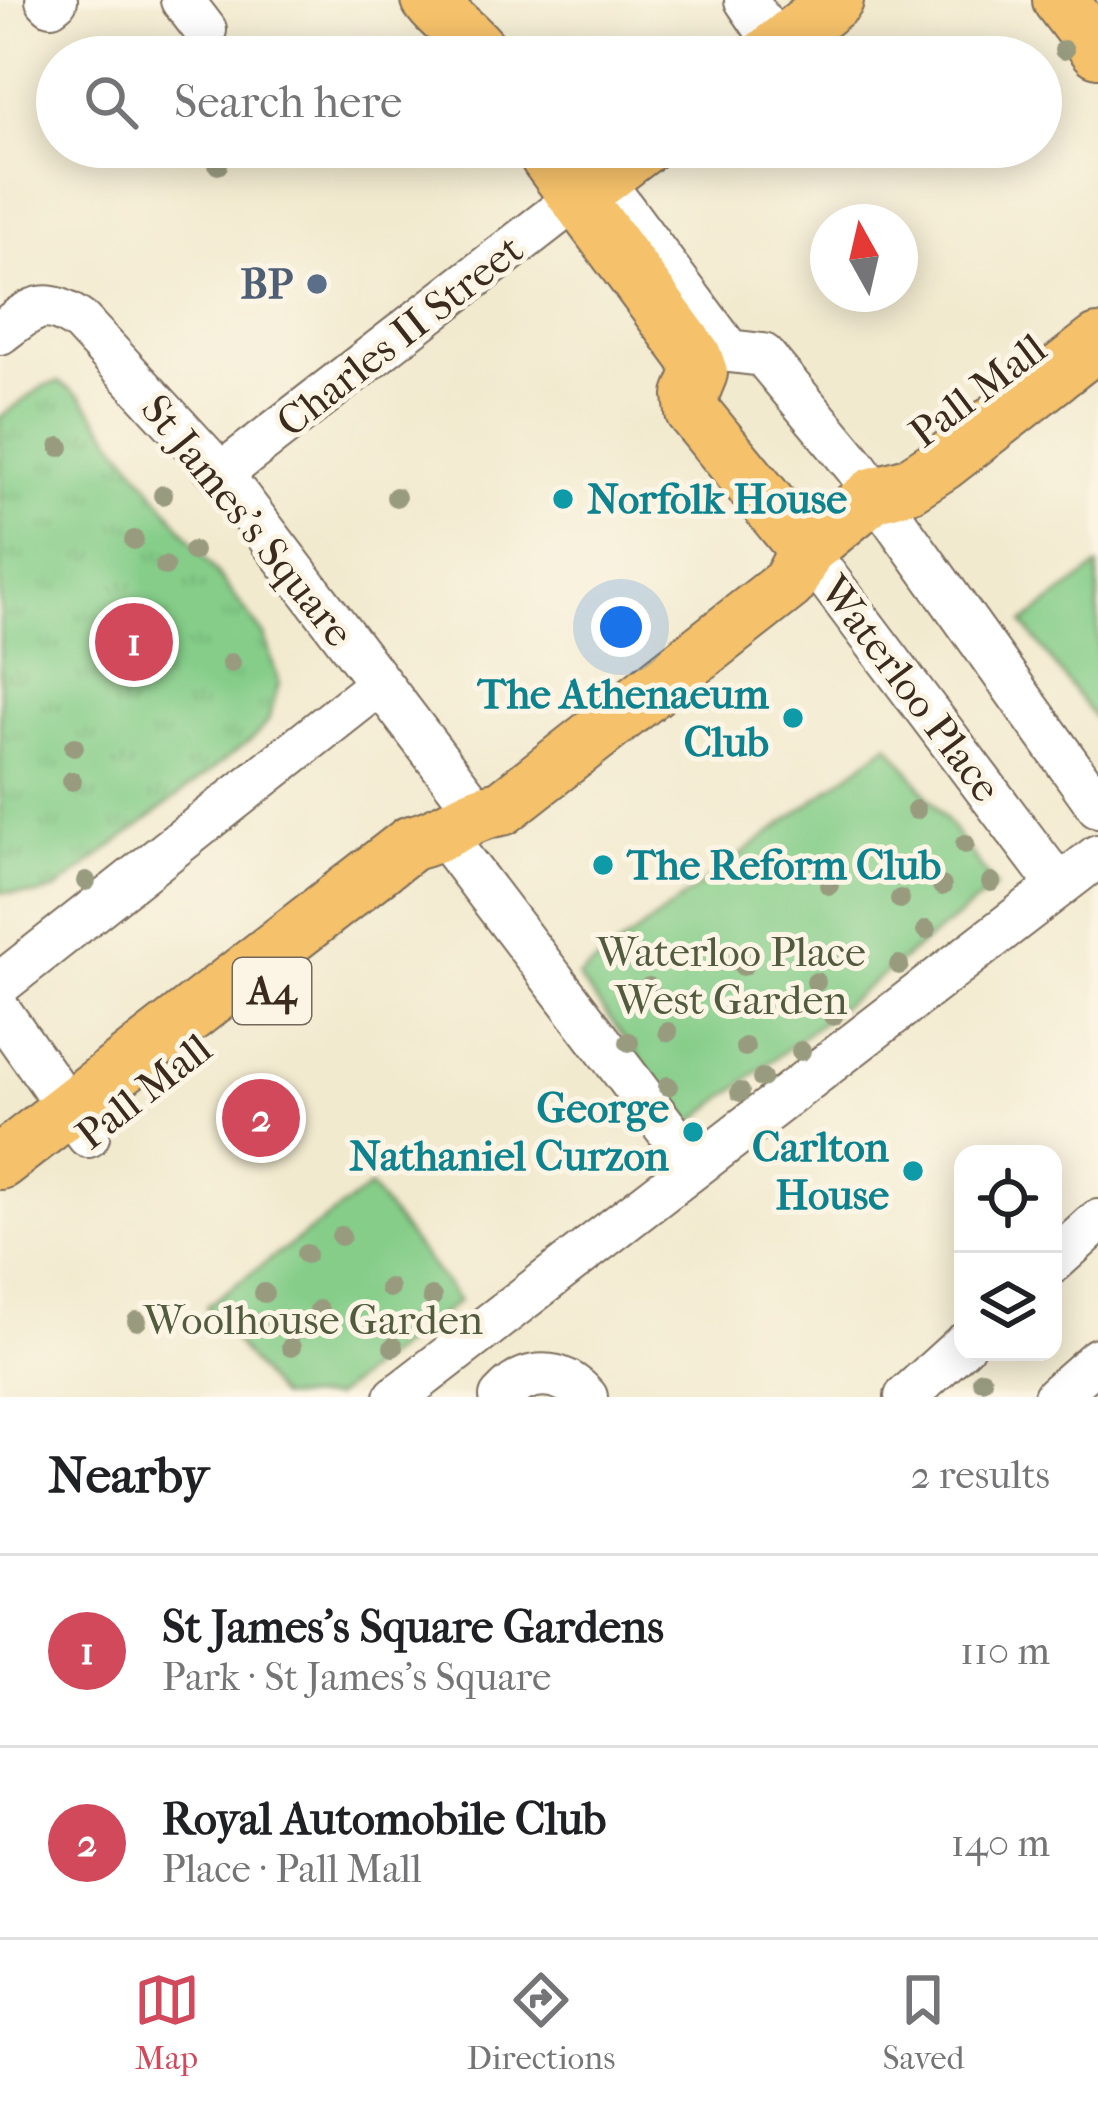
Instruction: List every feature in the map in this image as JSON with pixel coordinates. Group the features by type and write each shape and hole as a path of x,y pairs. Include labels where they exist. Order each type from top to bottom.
{"main road":[{"path":"791,36 836,0"},
{"path":"1060,0 1098,50"},
{"name":"Waterloo Place","path":"584,174 694,356 714,362 691,395 694,412 806,550"},
{"name":"Pall Mall","path":"873,495 890,459 1098,300"},
{"name":"Pall Mall","path":"0,1204 77,1123 411,843 460,824 482,789 769,560 806,550 873,495 909,485 943,463 1098,342"},
{"name":"Pall Mall","path":"0,1162 77,1123"}],"street":[{"path":"746,0 763,36"},
{"name":"Charles II Street","path":"221,474 584,174"},
{"name":"St James's Square","path":"0,333 40,306 58,306 81,322 221,474 377,686 460,824 695,1166"},
{"name":"Waterloo Place","path":"714,362 763,355 873,495 1098,806"},
{"name":"Waterloo Place","path":"806,550 1059,886"},
{"name":"St James's Square","path":"0,984 377,686"},
{"path":"412,1385 1098,856"},
{"path":"0,1011 77,1123"},
{"path":"1062,1254 1098,1221"},
{"path":"476,1335 511,1389 562,1377 586,1397"},
{"path":"906,1397 954,1353"},
{"path":"1055,1397 1098,1359"}],"green space":[{"path":"59,382 82,398 264,635 279,683 268,721 253,738 57,889 37,895 0,892 0,417 44,386"},
{"path":"1098,566 1098,723 1023,623"},
{"name":"Waterloo Place West Garden","path":"889,744 996,887 690,1124 578,977"},
{"name":"Woolhouse Garden","path":"370,1187 459,1301 334,1397 279,1397 206,1306"}],"place":[{"name":"BP","path":"317,284"},
{"name":"Norfolk House","path":"563,499"},
{"name":"St James's Square Gardens","path":"134,642"},
{"name":"The Athenaeum Club","path":"793,718"},
{"name":"The Reform Club","path":"603,865"},
{"name":"Royal Automobile Club","path":"261,1118"},
{"name":"George Nathaniel Curzon","path":"693,1132"},
{"name":"Carlton House","path":"913,1171"}]}
